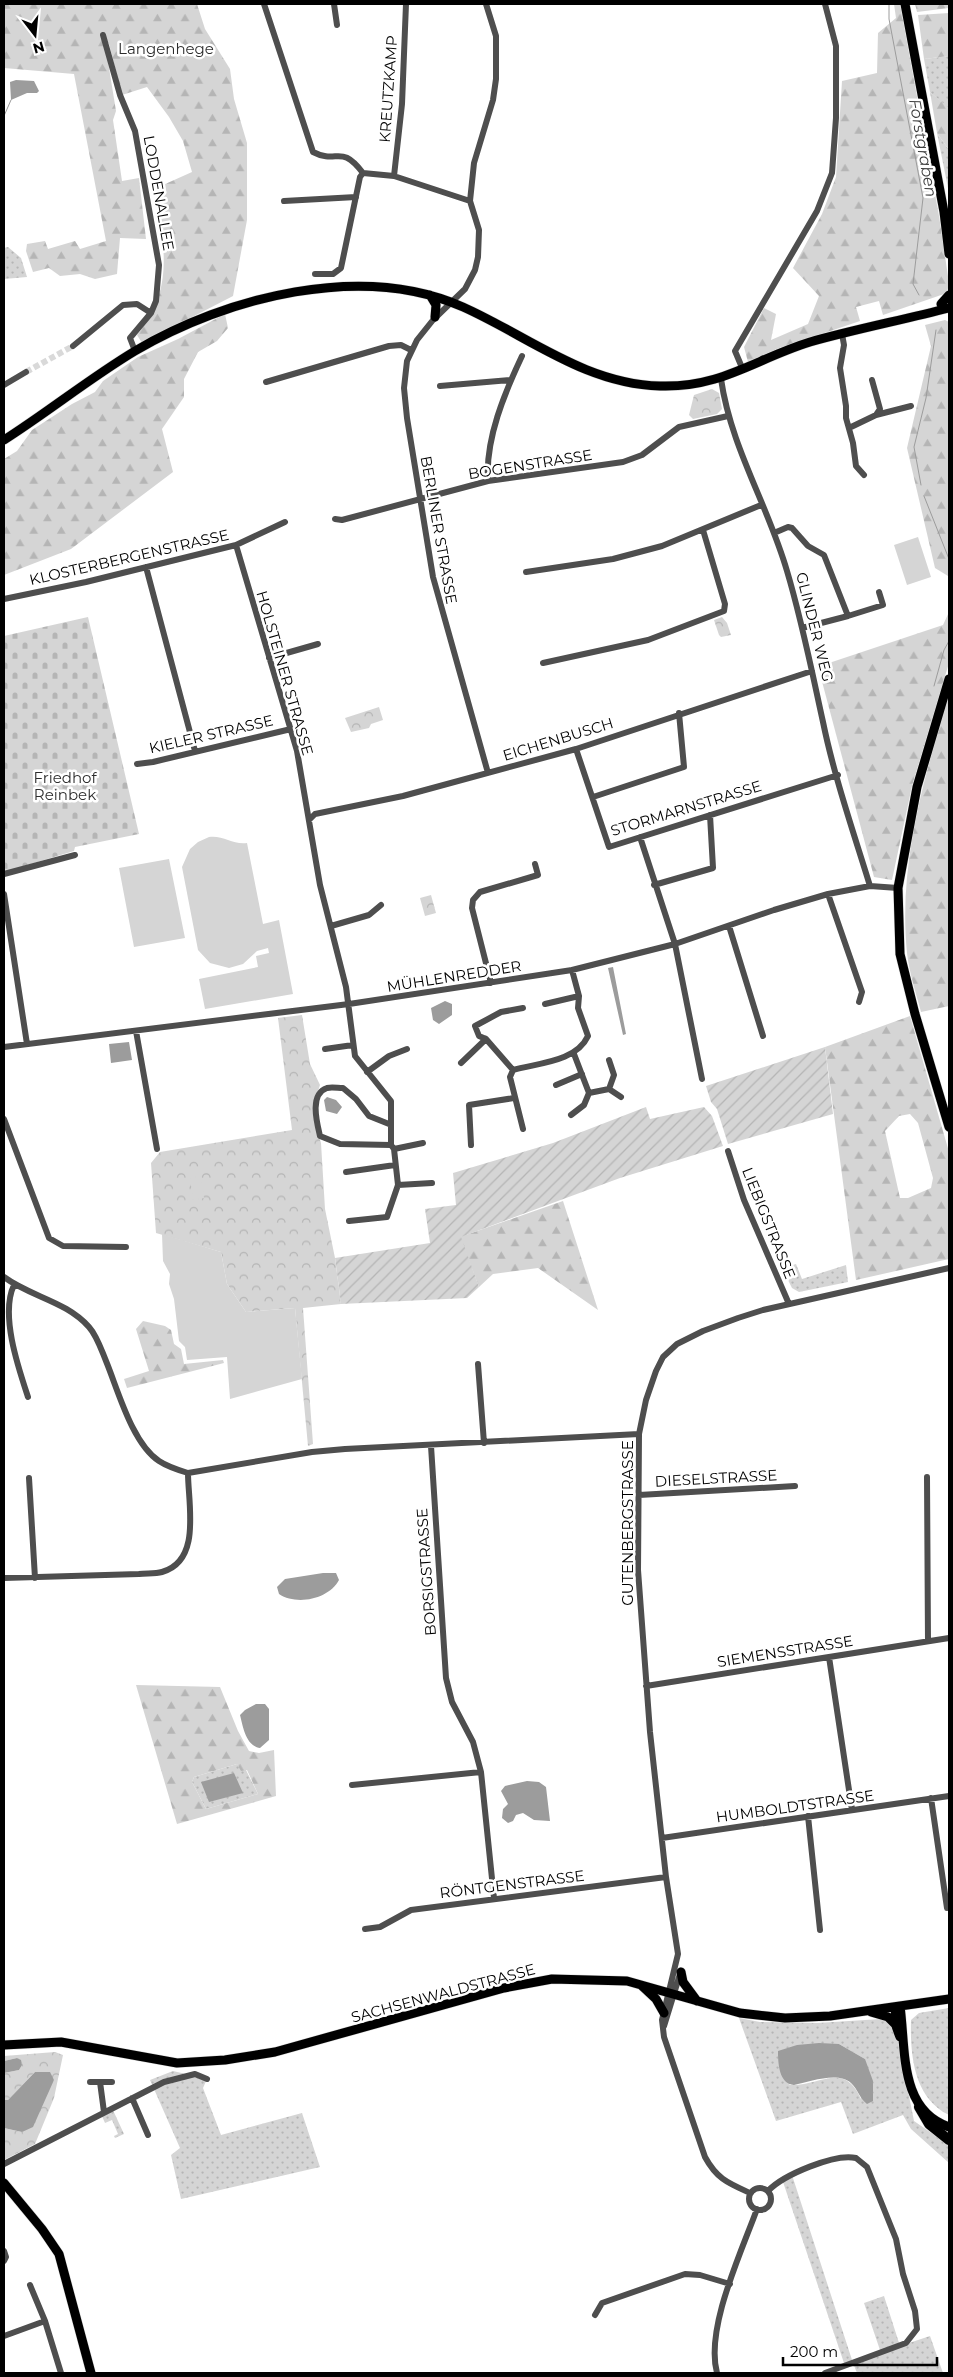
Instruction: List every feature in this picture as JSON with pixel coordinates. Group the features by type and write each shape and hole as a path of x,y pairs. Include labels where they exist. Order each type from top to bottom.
{"highway":[{"path":"919,2107 928,2124 949,2140"}],"main road":[{"path":"905,4 944,212 949,254"},
{"path":"944,212 949,228"},
{"path":"4,440 135,351 218,311 292,292 378,286 429,295 452,302 528,343 581,367 614,379 662,386 696,385 721,379 796,347 874,325 890,318 947,305"},
{"path":"947,305 949,294"},
{"path":"429,295 436,305 435,317"},
{"path":"874,325 892,323 933,312 947,305"},
{"path":"933,312 949,315"},
{"path":"949,678 917,787 898,888 900,954 915,1014 949,1126"},
{"path":"680,1972 683,1982 698,2001"},
{"name":"SACHSENWALDSTRASSE","path":"4,2046 61,2042 177,2063 225,2060 275,2052 504,1988 552,1979 601,1979 639,1983 740,2012 785,2018 830,2016 949,1999"},
{"path":"639,1983 656,1999 664,2013"},
{"path":"900,2006 895,2013 896,2025 904,2049"},
{"path":"900,2006 904,2049 910,2083 919,2107 935,2121 949,2127"},
{"path":"868,2011 888,2017 896,2025"},
{"path":"4,2183 42,2229 59,2254 91,2373"}],"street":[{"path":"264,4 313,152 322,156 340,155 351,158 363,173 394,176 470,200 474,163 496,79 496,36 486,4"},
{"path":"334,4 338,24"},
{"name":"KREUTZKAMP","path":"394,176 402,104 406,4"},
{"path":"743,370 736,352 817,211 832,173 836,118 836,46 825,4"},
{"name":"LODDENALLEE","path":"103,35 120,95 136,131 159,265 156,300 151,312 130,338 135,351"},
{"path":"315,274 333,274 342,268 360,177 363,173"},
{"path":"284,201 356,197"},
{"name":"BERLINER STRASSE","path":"470,200 479,230 478,257 471,280 452,302 435,317 411,350 405,371 404,388 419,498 435,588 488,773"},
{"path":"73,346 123,305 137,304 151,312"},
{"path":"842,334 844,345 840,368 849,428 856,466 864,475"},
{"path":"266,382 389,346 401,345 411,350"},
{"path":"488,480 492,442 501,400 522,356"},
{"path":"4,385 26,372"},
{"name":"GLINDER WEG","path":"721,379 728,416 738,448 774,533 787,571 802,628 823,724 870,886"},
{"path":"440,386 510,380"},
{"path":"872,380 880,409 876,415"},
{"path":"849,428 876,415 911,406"},
{"name":"BOGENSTRASSE","path":"335,518 342,520 488,480 623,462 642,455 665,436 683,425 728,416"},
{"path":"526,572 613,559 662,546 761,505"},
{"name":"KLOSTERBERGENSTRASSE","path":"4,599 236,545 285,522"},
{"path":"774,533 788,527 792,528 808,546 824,555 848,616"},
{"path":"544,662 648,640 724,611 725,604 703,530"},
{"name":"HOLSTEINER STRASSE","path":"236,545 291,728 320,885 349,1004 354,1056 391,1101 390,1124 398,1185"},
{"path":"146,567 195,751"},
{"path":"802,628 883,605 879,592"},
{"path":"269,658 318,644"},
{"name":"EICHENBUSCH","path":"309,820 312,816 322,813 388,800 576,749 679,713 812,671"},
{"path":"593,797 684,767 679,713"},
{"name":"KIELER STRASSE","path":"137,764 153,762 291,728"},
{"name":"STORMARNSTRASSE","path":"576,749 609,847 838,775"},
{"path":"654,885 714,868 710,815"},
{"path":"640,837 654,885 675,944 702,1079"},
{"path":"4,874 76,855"},
{"path":"491,983 472,908 473,900 480,892 538,875 535,864"},
{"name":"MÜHLENREDDER","path":"4,1047 349,1004 572,970 675,944 828,894 870,886 898,888"},
{"path":"4,894 28,1044"},
{"path":"828,894 862,992 859,1002"},
{"path":"331,926 369,915 381,905"},
{"path":"729,926 763,1036"},
{"path":"512,1070 574,1054 584,1045 588,1036 578,1008 579,996 572,970"},
{"path":"545,1004 579,996"},
{"path":"512,1070 486,1039 479,1036 475,1026 501,1012 523,1008"},
{"path":"136,1031 157,1149"},
{"path":"461,1063 486,1039"},
{"path":"325,1049 353,1045"},
{"path":"367,1072 389,1056 407,1049"},
{"path":"571,1115 584,1105 589,1093 574,1054"},
{"path":"608,1060 614,1075 609,1089"},
{"path":"512,1070 510,1077 522,1129"},
{"path":"556,1085 582,1074"},
{"path":"390,1124 369,1116 356,1099 343,1088 326,1088 318,1095 316,1107 320,1136 340,1144 393,1147 423,1143"},
{"path":"589,1093 609,1089 621,1097"},
{"path":"471,1145 469,1105 514,1098"},
{"path":"4,1119 48,1238 63,1246 126,1247"},
{"name":"LIEBIGSTRASSE","path":"728,1151 744,1200 788,1304"},
{"path":"346,1172 395,1165"},
{"path":"349,1221 388,1217 398,1185 432,1183"},
{"name":"GUTENBERGSTRASSE","path":"672,1992 678,1958 666,1877 646,1686 638,1570 639,1434 646,1400 656,1371 663,1357 670,1350 703,1331 756,1312 949,1268"},
{"path":"4,1277 14,1285 67,1308 87,1325 98,1341 129,1420 146,1447 158,1461 171,1468 188,1473 206,1472 312,1452 639,1434"},
{"path":"14,1285 8,1301 9,1344 28,1397"},
{"path":"478,1364 484,1443"},
{"name":"BORSIGSTRASSE","path":"431,1446 446,1678 452,1702 473,1742 481,1772 494,1898"},
{"path":"4,1578 139,1574 161,1572 171,1568 182,1559 190,1544 188,1473"},
{"path":"927,1477 928,1641"},
{"path":"29,1478 35,1578"},
{"name":"DIESELSTRASSE","path":"639,1495 795,1486"},
{"name":"SIEMENSSTRASSE","path":"646,1686 949,1638"},
{"path":"829,1657 852,1810"},
{"path":"352,1785 481,1772"},
{"name":"HUMBOLDTSTRASSE","path":"662,1838 949,1796"},
{"path":"932,1798 947,1908"},
{"path":"808,1816 820,1930"},
{"name":"RÖNTGENSTRASSE","path":"365,1929 380,1927 411,1910 666,1877"},
{"path":"678,1958 680,1972 664,2013 664,2037 705,2157 712,2172 720,2179 750,2193"},
{"path":"664,2026 672,1992"},
{"path":"4,2164 164,2082 200,2075 207,2079"},
{"path":"90,2082 112,2082"},
{"path":"100,2082 104,2112"},
{"path":"132,2098 148,2135"},
{"path":"768,2191 779,2181 795,2173 842,2157 856,2158 867,2167 896,2238 903,2274 915,2311 917,2330 906,2343 826,2373"},
{"path":"758,2187 768,2191 771,2197 770,2204 764,2209 756,2210 749,2203 750,2193 758,2187"},
{"path":"718,2373 714,2358 714,2340 730,2284 756,2210"},
{"path":"4,2251 6,2257 4,2261"},
{"path":"595,2315 602,2303 685,2274 700,2274 730,2284"},
{"path":"30,2285 45,2321 61,2373"},
{"path":"4,2336 45,2321"}],"green space":[{"name":"Langenhege","path":"4,4 197,4 205,29 230,69 234,99 247,143 247,220 233,296 142,343 137,335 149,317 162,283 164,266 158,191 163,185 192,172 183,141 169,117 147,87 122,95 109,44 104,37 116,111 113,120 122,181 139,178 146,239 120,238 117,274 95,279 80,274 60,276 49,268 33,272 26,251 27,244 45,241 48,249 75,241 80,249 106,241 74,74 4,68"},
{"path":"894,4 900,4 939,216 949,283 947,293 883,315 879,301 856,307 860,321 777,349 748,362 744,347 764,308 776,314 771,340 808,324 819,296 793,268 822,214 836,177 842,81 877,73 878,33 896,18"},
{"path":"915,4 949,4 949,8 917,12"},
{"path":"949,13 949,56 924,59 918,15"},
{"path":"949,56 949,109 930,92 924,59"},
{"path":"930,92 949,108 949,150 937,133"},
{"path":"937,133 949,150 949,193"},
{"path":"8,247 21,258 27,277 4,279 4,248"},
{"path":"225,314 228,328 217,341 198,352 184,379 184,397 162,429 173,472 71,549 4,575 4,459 17,451 32,430 72,404 95,392 103,381 138,357 178,339"},
{"path":"945,320 949,322 949,588 948,576 935,568 907,448 931,346 925,325"},
{"path":"712,389 719,393 722,409 717,414 693,419 689,415 694,395"},
{"path":"918,537 931,577 907,585 894,545"},
{"path":"949,612 949,663 912,786 892,880 874,877 820,674 829,663 943,625"},
{"name":"Friedhof Reinbek","path":"88,617 139,834 75,847 74,851 4,872 4,636"},
{"path":"722,617 727,623 731,635 721,637 719,635 714,620"},
{"path":"949,694 949,1006 921,1012 907,953 906,887 915,822 922,789"},
{"path":"379,707 383,720 371,724 369,728 351,732 345,718"},
{"path":"209,837 219,837 237,843 247,843 263,924 279,920 293,994 205,1009 199,979 258,967 256,956 269,953 268,948 257,951 243,964 229,968 210,963 198,950 182,867 190,849 198,842"},
{"path":"169,859 185,938 134,947 119,868"},
{"path":"431,895 436,913 425,916 420,898"},
{"path":"302,1015 310,1064 320,1085 313,1106 315,1125 321,1143 325,1209 335,1258 341,1304 303,1308 313,1444 308,1446 295,1308 246,1312 227,1284 221,1252 156,1233 151,1163 160,1152 292,1130 278,1018"},
{"path":"910,1016 949,1152 949,1259 856,1280 825,1047","holes":["910,1114 918,1123 933,1178 931,1188 908,1198 900,1198 885,1131 899,1116"]},
{"path":"825,1047 833,1114 728,1144 717,1109 711,1102 706,1086"},
{"path":"646,1107 650,1119 704,1107 712,1116 723,1146 620,1178 461,1237 479,1287 467,1298 341,1304 335,1258 430,1243 425,1209 456,1205 453,1173 553,1143"},
{"path":"201,1176 204,1198 193,1200 190,1178"},
{"path":"563,1201 598,1310 538,1268 493,1274 479,1287 460,1237"},
{"path":"162,1234 221,1252 227,1284 246,1312 295,1308 302,1379 230,1399 227,1357 187,1360 185,1347 179,1341 174,1299 169,1284 170,1274 163,1261"},
{"path":"796,1264 802,1279 846,1265 848,1282 799,1292 792,1288 782,1268"},
{"path":"143,1321 165,1326 171,1330 174,1344 181,1349 184,1364 223,1360 224,1363 127,1388 124,1379 149,1371 136,1329"},
{"path":"136,1685 220,1687 238,1731 249,1751 259,1753 274,1750 276,1796 177,1824","holes":["237,1764 241,1771 247,1770 258,1794 206,1809 192,1782 194,1777"]},
{"path":"237,1764 246,1770 258,1794 206,1809 192,1782 194,1777"},
{"path":"949,2008 949,2115 937,2108 928,2098 916,2075 913,2061 911,2020 919,2013"},
{"path":"739,2018 760,2022 817,2023 881,2019 891,2023 896,2031 914,2121 949,2145 949,2163 911,2129 903,2115 853,2134 841,2102 776,2121","holes":["839,2044 865,2059 861,2099 854,2087 847,2081 839,2078 830,2078 800,2085 789,2085"]},
{"path":"55,2052 63,2055 54,2098 35,2144 4,2160 4,2128 22,2132 54,2080 35,2072 8,2100 4,2100 4,2073 19,2070 22,2064 17,2058 4,2061 4,2056"},
{"path":"173,2071 207,2079 203,2088 221,2135 302,2113 320,2167 181,2199 171,2155 180,2148 150,2080"},
{"path":"112,2108 124,2134 115,2138 114,2136 118,2134 112,2120 105,2123 101,2114"},
{"path":"792,2175 853,2363 845,2366 782,2179"},
{"path":"884,2296 900,2346 930,2336 943,2373 857,2373 853,2363 881,2353 864,2303"}],"shaded area":[{"path":"16,80 34,81 39,91 37,93 27,93 11,100 10,82"},
{"path":"613,967 626,1034 623,1035 608,968"},
{"path":"445,1001 452,1004 452,1015 439,1024 433,1020 431,1008"},
{"path":"129,1042 132,1060 111,1063 109,1044"},
{"path":"327,1097 336,1100 342,1107 337,1114 326,1111 324,1100"},
{"path":"323,1573 336,1573 339,1580 334,1587 320,1596 312,1599 295,1600 279,1594 277,1587 285,1579"},
{"path":"256,1704 265,1704 269,1709 269,1740 260,1748 251,1744 248,1740 240,1715"},
{"path":"234,1773 243,1793 209,1802 201,1782"},
{"path":"527,1781 539,1782 546,1787 550,1821 534,1820 523,1813 516,1815 513,1821 508,1823 502,1818 503,1809 508,1804 501,1791 505,1786"},
{"path":"839,2044 865,2059 873,2081 873,2101 867,2104 851,2083 839,2078 823,2078 794,2085 785,2081 780,2072 778,2051 797,2045"},
{"path":"17,2058 21,2060 22,2065 19,2070 4,2073 4,2061"},
{"path":"35,2072 50,2072 54,2080 33,2127 22,2132 4,2128 4,2100 8,2100"}],"waterway":[{"name":"Forstgraben","path":"889,4 889,19 923,198 913,284 919,295"},
{"path":"4,116 11,100"},
{"path":"4,142 4,152"},
{"name":"Forstgraben","path":"921,485 914,447 926,398 936,330"},
{"name":"Forstgraben","path":"924,496 949,559"},
{"name":"Forstgraben","path":"934,686 944,650 949,641"}],"tunnel":[{"path":"26,372 73,346"}]}
